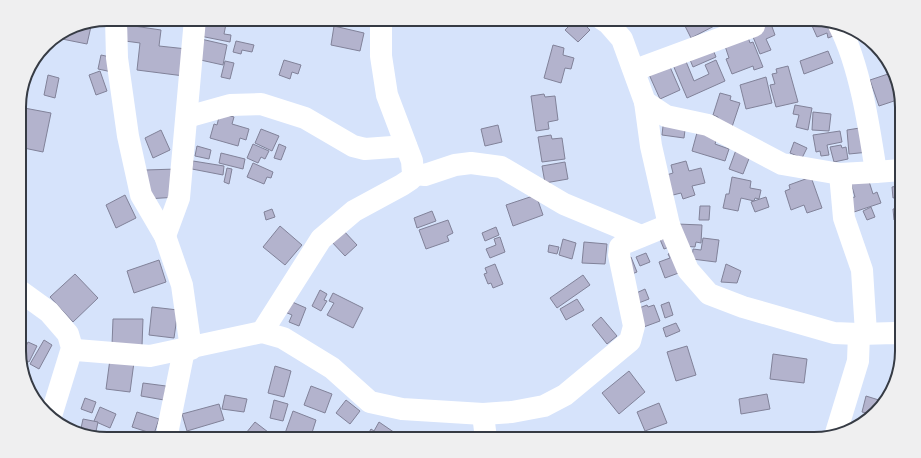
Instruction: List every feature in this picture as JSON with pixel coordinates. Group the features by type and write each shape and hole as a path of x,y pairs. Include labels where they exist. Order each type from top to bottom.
{"street":[{"path":"116,26 117,58 128,136 141,195 165,236 182,285 188,350 168,428 168,432"},
{"path":"165,236 179,198 194,26"},
{"path":"262,332 321,239 354,211 402,185 411,179 413,174 412,161 387,95 382,56 381,26"},
{"path":"611,26 622,39 646,102 650,146 669,225 688,270 709,294 743,307 834,333 862,334 895,332"},
{"path":"635,70 754,26"},
{"path":"843,31 849,43 869,125 876,172"},
{"path":"646,102 666,116 708,125 782,164 840,174 895,171"},
{"path":"187,116 230,105 261,104 305,118 353,146 365,148 406,146"},
{"path":"413,174 425,175 455,165 471,163 501,167 564,204 641,236"},
{"path":"837,429 858,361 862,334 862,270 844,218 840,174"},
{"path":"72,348 76,350 150,356 188,350 262,332 283,338 332,368 370,402 402,409 483,414 512,412 544,406 565,395 630,341 634,326 619,255 620,247 625,243 669,225"},
{"path":"26,296 48,312 68,334 72,348 53,411"},
{"path":"483,414 485,432"}],"building":[{"path":"127,26 161,30 159,46 187,49 184,76 137,70 140,43 125,41"},
{"path":"202,26 226,26 224,34 231,35 230,42 200,36"},
{"path":"334,26 364,33 360,51 331,45"},
{"path":"569,26 586,26 590,30 578,42 565,30"},
{"path":"685,26 714,26 691,38"},
{"path":"766,26 772,26 775,35 766,39 771,50 760,54 751,32"},
{"path":"812,26 835,29 840,30 841,33 828,38 827,33 817,37"},
{"path":"91,28 87,44 63,39 76,32"},
{"path":"747,34 750,43 753,42 763,67 754,70 753,66 732,74 726,59 729,58 725,46"},
{"path":"201,39 227,45 223,65 196,59"},
{"path":"236,41 254,45 252,52 242,50 241,54 233,52"},
{"path":"553,45 564,48 563,55 574,58 571,69 565,68 561,83 544,78"},
{"path":"711,45 716,57 693,67 688,55"},
{"path":"828,51 833,63 804,74 800,61"},
{"path":"101,55 115,58 112,72 98,69"},
{"path":"685,59 694,81 709,74 705,65 716,60 725,81 687,98 673,65"},
{"path":"284,60 301,65 298,74 292,72 290,79 279,75"},
{"path":"667,60 680,90 660,99 647,70"},
{"path":"225,61 234,63 230,79 221,77"},
{"path":"788,66 798,102 776,107 770,85 775,84 772,74 777,73 776,69"},
{"path":"100,71 107,91 96,95 89,75"},
{"path":"888,74 894,101 879,106 870,80"},
{"path":"48,75 59,78 55,98 44,95"},
{"path":"766,77 772,103 746,109 740,85"},
{"path":"720,93 731,96 730,100 740,103 732,127 717,122 718,117 713,115"},
{"path":"544,94 545,97 555,96 558,120 548,122 549,129 536,131 531,96"},
{"path":"795,105 812,108 808,130 796,127 799,115 793,114"},
{"path":"26,108 51,113 43,152 26,148"},
{"path":"813,112 831,114 829,131 812,130"},
{"path":"220,113 234,117 232,124 249,129 246,140 240,138 238,146 210,138 214,124 217,125"},
{"path":"686,122 684,138 662,135 663,126"},
{"path":"498,125 502,142 485,146 481,129"},
{"path":"866,127 869,152 849,154 847,130"},
{"path":"261,129 279,136 272,151 255,143"},
{"path":"698,129 718,135 715,144 729,149 725,161 692,151"},
{"path":"161,130 170,150 153,158 145,138"},
{"path":"840,131 842,142 827,145 829,155 821,156 820,151 816,152 813,135"},
{"path":"551,135 552,139 562,138 565,159 542,162 538,137"},
{"path":"794,142 807,148 802,158 790,153"},
{"path":"253,144 269,151 265,159 261,157 258,163 247,158"},
{"path":"279,144 286,147 281,160 274,158"},
{"path":"841,145 842,148 846,147 848,159 834,162 830,147"},
{"path":"197,146 211,150 209,159 195,156"},
{"path":"736,150 750,156 743,174 729,169"},
{"path":"221,153 245,159 243,169 219,163"},
{"path":"193,161 224,166 223,175 192,169"},
{"path":"686,161 689,171 701,168 705,183 692,186 695,195 683,199 681,193 669,196 663,176 673,173 671,165"},
{"path":"565,162 568,179 545,183 542,166"},
{"path":"253,163 273,172 271,178 267,177 264,184 247,177"},
{"path":"227,168 232,169 229,184 224,182"},
{"path":"177,169 178,197 146,199 145,170"},
{"path":"867,175 873,194 877,192 881,203 854,212 850,198 855,197 850,180"},
{"path":"732,177 751,181 750,188 761,190 759,199 755,198 754,201 741,198 738,211 723,208 726,194 729,194"},
{"path":"811,177 822,208 807,213 804,205 791,210 785,191 790,189 789,185"},
{"path":"895,186 895,198 893,198 892,187"},
{"path":"125,195 136,218 116,228 106,205"},
{"path":"536,195 543,215 513,226 506,205"},
{"path":"766,197 769,207 755,212 751,202"},
{"path":"700,206 710,206 709,220 699,220"},
{"path":"871,207 875,217 867,220 863,211"},
{"path":"272,209 275,217 266,220 264,212"},
{"path":"893,209 895,209 895,220 894,220"},
{"path":"432,211 436,221 417,228 414,218"},
{"path":"448,220 453,233 447,236 449,241 426,249 419,230"},
{"path":"677,224 702,225 701,243 696,242 695,247 682,246"},
{"path":"280,226 302,245 285,265 263,247"},
{"path":"496,227 499,235 485,241 482,233"},
{"path":"342,229 357,245 345,256 330,240"},
{"path":"500,237 505,252 490,258 486,249 496,245 494,239"},
{"path":"659,237 674,245 664,249"},
{"path":"703,238 719,240 716,262 692,259 693,249 701,250"},
{"path":"563,239 576,243 572,259 559,255"},
{"path":"584,242 607,244 605,264 582,263"},
{"path":"549,245 559,247 557,254 548,252"},
{"path":"676,251 684,271 665,278 659,262 670,258 668,254"},
{"path":"646,253 650,262 640,266 636,257"},
{"path":"631,257 637,272 632,274 626,259"},
{"path":"159,260 166,282 134,293 127,271"},
{"path":"495,264 503,284 493,288 491,283 488,284 484,274 487,273 485,268"},
{"path":"726,264 741,271 737,283 721,282"},
{"path":"75,274 98,298 73,322 50,297"},
{"path":"583,275 590,285 557,308 550,298"},
{"path":"645,289 649,299 636,304 632,295"},
{"path":"320,290 327,294 324,300 327,301 321,311 312,306"},
{"path":"333,293 363,308 353,328 327,315 334,303 329,301"},
{"path":"577,299 584,310 566,320 560,309"},
{"path":"290,301 306,308 299,326 289,322 292,315 285,312"},
{"path":"669,302 673,315 665,318 661,305"},
{"path":"647,305 648,307 654,305 660,321 641,328 634,310"},
{"path":"152,307 178,310 174,338 149,335"},
{"path":"601,317 617,336 607,344 592,325"},
{"path":"113,319 143,319 142,346 112,345"},
{"path":"676,323 680,331 666,337 663,328"},
{"path":"44,340 52,345 39,369 30,364"},
{"path":"28,342 37,346 29,362 27,361 26,346"},
{"path":"687,346 696,375 676,381 667,352"},
{"path":"773,354 807,359 804,383 770,379"},
{"path":"110,359 134,362 130,392 106,389"},
{"path":"275,366 291,371 284,397 268,393"},
{"path":"629,371 645,392 619,414 602,393"},
{"path":"143,383 166,386 164,400 141,396"},
{"path":"311,386 332,394 325,413 304,405"},
{"path":"767,394 770,409 741,414 739,399"},
{"path":"225,395 247,399 244,412 222,409"},
{"path":"866,396 878,400 867,412 862,412"},
{"path":"85,398 96,402 92,413 81,409"},
{"path":"274,400 288,404 283,421 270,418"},
{"path":"346,400 360,411 350,424 336,413"},
{"path":"659,403 667,423 645,431 637,412"},
{"path":"219,404 224,420 187,431 182,414"},
{"path":"100,407 116,414 110,428 94,421"},
{"path":"293,411 316,420 312,432 286,432"},
{"path":"137,412 159,419 155,432 148,432 132,427"},
{"path":"83,419 98,422 96,431 81,428"},
{"path":"255,422 268,432 247,432"},
{"path":"379,422 394,432 369,432 371,429 374,431"}]}
